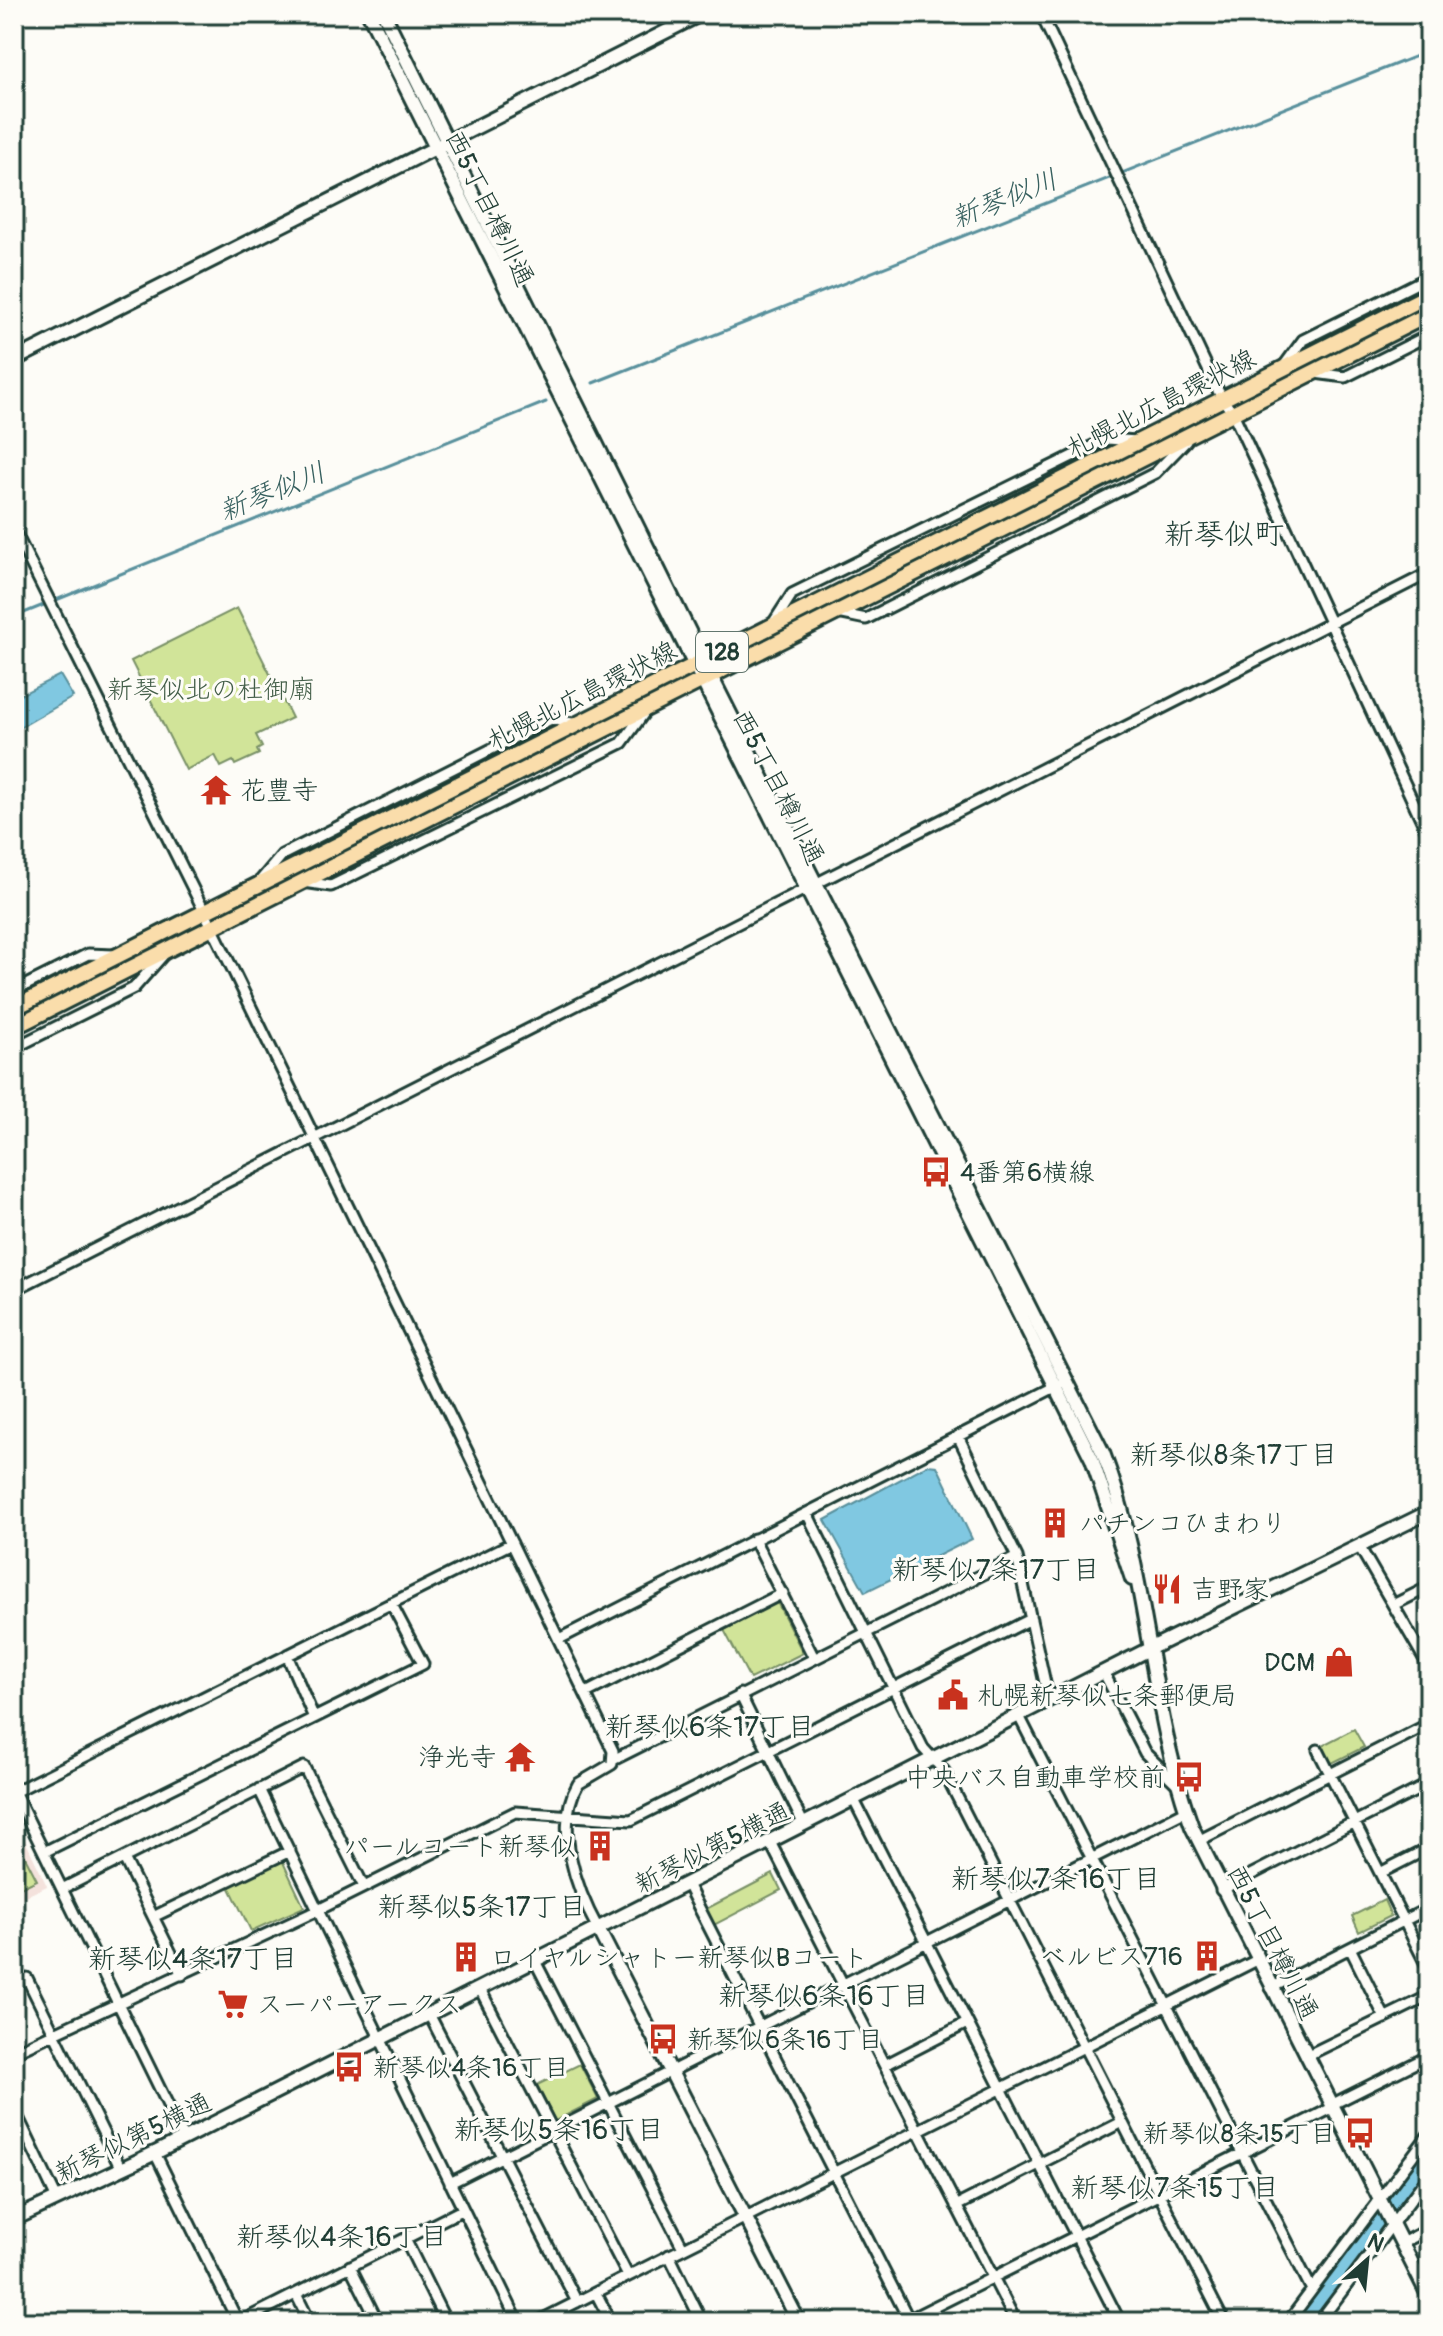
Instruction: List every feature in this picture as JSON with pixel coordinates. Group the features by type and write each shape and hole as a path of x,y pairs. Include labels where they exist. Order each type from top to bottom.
{"main road":[{"name":"札幌北広島環状線","path":"14,1008 1429,295"},
{"name":"札幌北広島環状線","path":"14,1027 1429,314"}],"street":[{"name":"西5丁目樽川通","path":"369,14 441,144"},
{"name":"西5丁目樽川通","path":"384,14 441,144 1060,1384 1092,1459 1121,1555 1135,1586 1178,1785 1198,1841 1429,2297"},
{"path":"14,360 701,14"},
{"path":"1041,14 1222,399 1233,413 1328,624 1429,836"},
{"path":"1282,369 1303,340 1429,277"},
{"path":"1312,373 1345,377 1429,335"},
{"path":"14,530 212,927 586,1693 615,1759"},
{"path":"14,1290 1429,573"},
{"path":"14,1048 134,988 169,949"},
{"path":"14,991 88,954 119,955"},
{"path":"559,1639 1060,1384"},
{"path":"958,1436 1017,1557 1049,1701"},
{"name":"新琴似第5横通","path":"14,2219 155,2153 1149,1649 1429,1512"},
{"path":"807,1513 923,1748 944,1771 1224,2322"},
{"path":"754,1539 814,1658"},
{"path":"184,2138 14,1792 512,1543"},
{"path":"1359,1546 1425,1652 1429,1667"},
{"path":"799,2322 598,1929 576,1878 570,1815 578,1784 610,1766 615,1759 740,1694 1017,1557"},
{"path":"1393,1605 1429,1587"},
{"path":"586,1693 783,1593"},
{"path":"44,1852 423,1664 391,1603"},
{"path":"14,2052 119,2006 515,1812 631,1820 1031,1619"},
{"path":"287,1655 314,1718"},
{"path":"1104,1673 1145,1753 1178,1785"},
{"path":"740,1694 804,1825"},
{"path":"1019,1716 1312,2290"},
{"path":"1198,1841 1429,1724"},
{"path":"1318,1750 1429,1970"},
{"path":"62,1889 304,1767 364,1887"},
{"path":"1221,1890 1429,1784"},
{"path":"259,1789 518,2322"},
{"path":"854,1800 1120,2322"},
{"path":"450,2183 1186,1811"},
{"path":"770,1842 1016,2322"},
{"path":"1380,1873 1429,1848"},
{"path":"155,1916 290,1851"},
{"path":"124,1858 182,1975"},
{"path":"687,1884 908,2321 1429,2056"},
{"path":"1271,1988 1429,1908"},
{"path":"1350,1948 1385,2018"},
{"path":"537,2322 1257,1960"},
{"path":"535,1961 683,2248"},
{"path":"27,1978 121,2169"},
{"path":"480,1989 628,2276"},
{"path":"1306,2056 1429,1996"},
{"path":"429,2014 577,2302"},
{"path":"885,2065 967,2023"},
{"path":"14,2109 57,2199"},
{"path":"956,2206 1122,2122"},
{"path":"1288,2322 1429,2134"},
{"path":"155,2153 239,2322 462,2210"},
{"path":"1325,2319 1391,2221 1429,2175"},
{"path":"1402,2243 1429,2229"},
{"path":"405,2239 446,2322"},
{"path":"669,2255 702,2322"},
{"path":"350,2266 378,2322"},
{"path":"596,2293 611,2322"},
{"path":"296,2294 310,2322"}],"shaded area":[{"path":"14,1817 47,1886 14,1902"}],"green space":[{"name":"新琴似北の杜御廟","path":"237,608 292,718 256,735 262,747 257,750 259,754 235,765 233,761 221,767 215,755 186,770 131,661"},
{"path":"777,1602 803,1653 750,1679 724,1630"},
{"path":"1354,1729 1364,1747 1330,1764 1321,1746"},
{"path":"14,1835 37,1880 14,1891"},
{"path":"282,1860 304,1907 251,1931 229,1886"},
{"path":"773,1874 781,1890 714,1925 706,1909"},
{"path":"1384,1900 1391,1916 1359,1932 1352,1916"},
{"path":"580,2064 598,2099 555,2121 537,2085"}],"water":[{"path":"60,675 73,697 14,731 14,698"},
{"path":"927,1465 937,1466 972,1539 865,1592 825,1520"}],"waterway":[{"name":"新琴似川","path":"593,383 1429,51"},
{"name":"新琴似川","path":"14,617 546,402"},
{"path":"1307,2322 1429,2158"}],"place":[{"name":"花豊寺","path":"216,790"},
{"name":"4番第6横線","path":"936,1172"},
{"name":"パチンコひまわり","path":"1055,1523"},
{"name":"吉野家","path":"1167,1589"},
{"name":"DCM","path":"1339,1662"},
{"name":"札幌新琴似七条郵便局","path":"953,1695"},
{"name":"浄光寺","path":"520,1757"},
{"name":"中央バス自動車学校前","path":"1189,1777"},
{"name":"パールコート新琴似","path":"600,1846"},
{"name":"ベルビス716","path":"1207,1956"},
{"name":"ロイヤルシャトー新琴似Bコート","path":"466,1957"},
{"name":"スーパーアークス","path":"233,2004"},
{"name":"新琴似6条16丁目","path":"663,2039"},
{"name":"新琴似4条16丁目","path":"349,2067"},
{"name":"新琴似8条15丁目","path":"1360,2133"}],"district":[{"name":"新琴似町","path":"1224,534"},
{"name":"新琴似8条17丁目","path":"1234,1454"},
{"name":"新琴似7条17丁目","path":"996,1569"},
{"name":"新琴似6条17丁目","path":"710,1726"},
{"name":"新琴似7条16丁目","path":"1056,1878"},
{"name":"新琴似5条17丁目","path":"482,1906"},
{"name":"新琴似4条17丁目","path":"193,1958"},
{"name":"新琴似6条16丁目","path":"824,1995"},
{"name":"新琴似5条16丁目","path":"559,2129"},
{"name":"新琴似7条15丁目","path":"1175,2187"},
{"name":"新琴似4条16丁目","path":"342,2236"}]}
